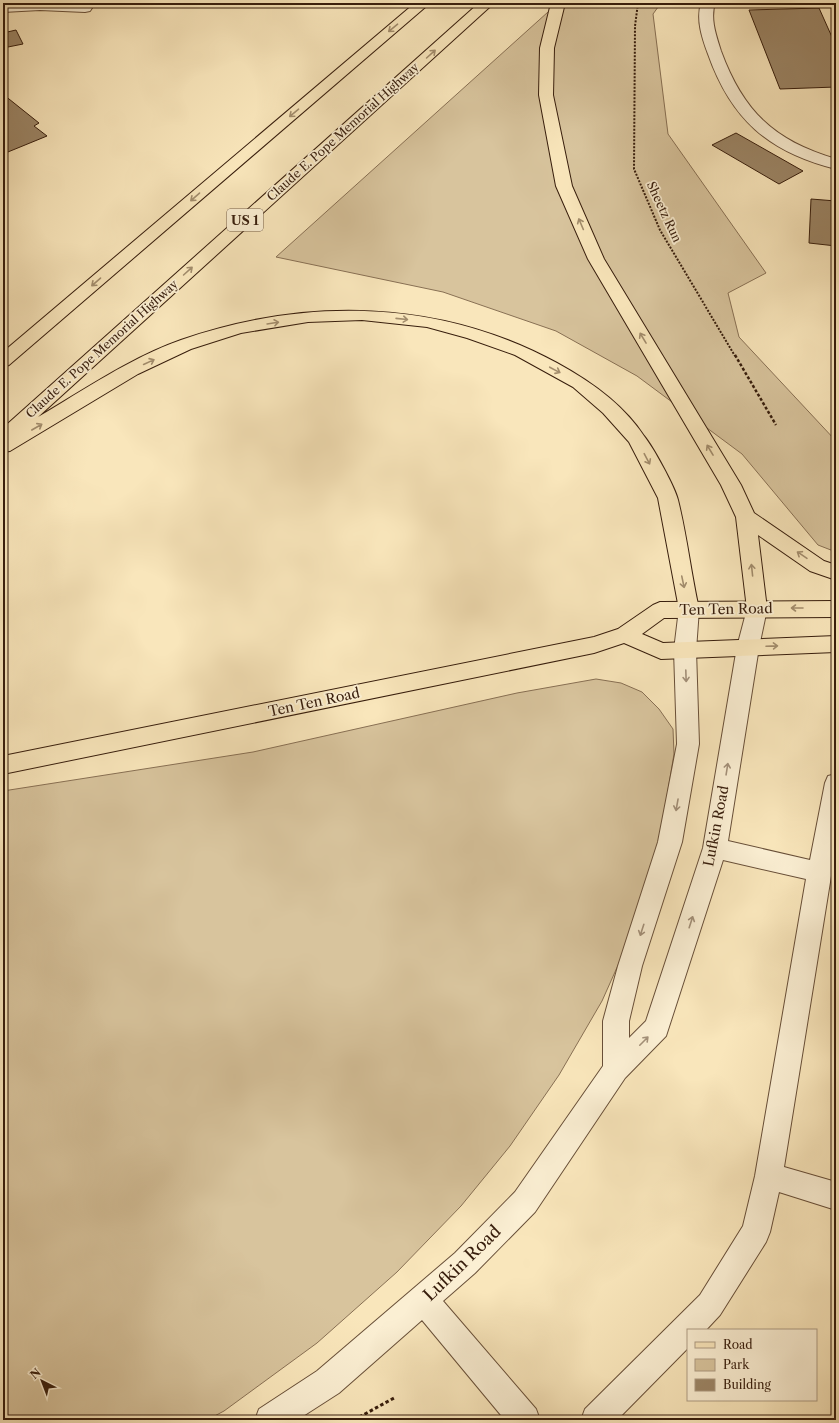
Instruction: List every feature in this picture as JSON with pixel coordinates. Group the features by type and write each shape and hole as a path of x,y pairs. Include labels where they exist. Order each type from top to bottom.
{"main road":[{"path":"3,361 423,3"},
{"name":"Claude E. Pope Memorial Highway","path":"3,438 488,3"},
{"path":"558,3 547,48 546,95 564,186 596,259 731,485 746,517 757,609"},
{"path":"3,446 132,370 185,345 232,330 308,317 355,315 427,322 473,334 521,351 579,383 610,409 637,439 668,498 689,609"},
{"path":"746,517 817,566 836,573"},
{"name":"Ten Ten Road","path":"3,765 594,645 625,636 660,610 836,609"},
{"path":"625,636 661,651 836,644"}],"street":[{"path":"708,3 706,8 707,29 719,67 746,114 760,127 782,141 821,160 836,164"},
{"path":"3,8 40,6 85,8"},
{"path":"616,1069 616,1022 630,966 670,842 688,744 685,650 689,609"},
{"name":"Lufkin Road","path":"270,1420 328,1382 465,1263 525,1202 616,1069 657,1028 715,848 748,647 757,609"},
{"path":"596,1420 710,1305 756,1232 769,1176 819,872 830,847 836,784"},
{"path":"715,848 819,872"},
{"path":"769,1176 836,1196"},
{"path":"424,1300 525,1420"}],"path":[{"name":"Sheetz Run","path":"638,3 635,26 634,169 660,230 776,425"},
{"path":"354,1420 394,1398"}],"green space":[{"path":"558,3 661,3 653,14 668,134 766,273 728,293 739,337 836,441 836,552 818,545 742,454 637,376 556,331 443,292 276,257"},
{"path":"596,679 621,683 642,692 659,709 673,729 674,754 658,850 636,925 602,1001 559,1075 510,1146 461,1206 397,1272 317,1343 224,1411 207,1420 3,1420 3,791 253,752 517,693"}],"building":[{"path":"819,8 836,46 836,87 780,89 749,10"},
{"path":"16,30 23,44 3,48 3,33"},
{"path":"4,95 39,123 34,126 47,136 3,154"},
{"path":"736,133 803,171 779,184 712,145"},
{"path":"811,199 836,201 836,246 809,243"}]}
